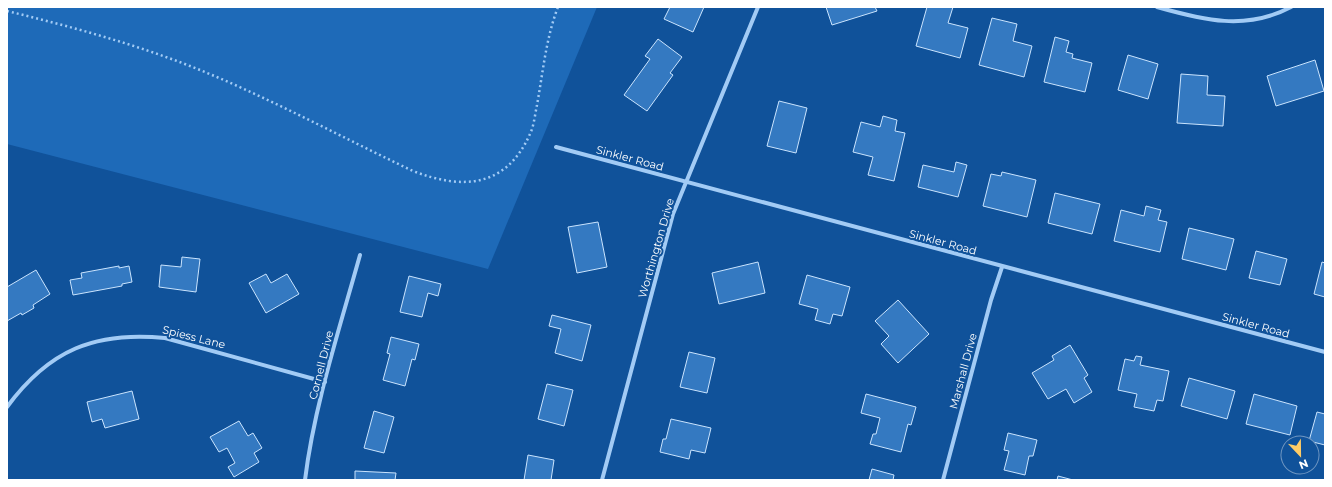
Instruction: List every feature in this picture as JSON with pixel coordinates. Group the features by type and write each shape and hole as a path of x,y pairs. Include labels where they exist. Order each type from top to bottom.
{"street":[{"name":"Worthington Drive","path":"602,480 673,214 758,7"},
{"path":"1157,7 1200,19 1226,22 1255,20 1282,12 1291,7"},
{"name":"Sinkler Road","path":"556,147 1325,352"},
{"name":"Cornell Drive","path":"304,480 325,382 360,255"},
{"name":"Marshall Drive","path":"943,480 1002,267"},
{"name":"Spiess Lane","path":"7,407 22,386 37,372 58,358 80,347 117,337 141,336 165,338 325,382"}],"path":[{"path":"7,11 79,28 189,66 232,84 413,171 452,183 471,182 492,176 505,169 518,155 531,134 547,45 558,7"}],"shaded area":[{"path":"7,7 597,7 488,269 7,144"}],"building":[{"path":"670,7 704,7 693,32 664,19"},
{"path":"826,7 875,7 877,11 832,25"},
{"path":"927,7 953,7 948,23 968,28 960,58 916,46"},
{"path":"992,18 1017,24 1013,41 1032,46 1024,77 979,65"},
{"path":"1055,37 1069,41 1066,52 1073,54 1072,58 1092,63 1085,92 1044,82"},
{"path":"658,39 682,57 670,73 673,75 647,111 624,95 650,59 645,56"},
{"path":"1128,55 1158,64 1148,99 1118,90"},
{"path":"1315,60 1324,91 1276,106 1267,76"},
{"path":"1181,74 1208,76 1207,95 1225,96 1223,126 1177,123"},
{"path":"779,101 807,108 796,153 767,146"},
{"path":"883,116 897,120 895,131 905,133 894,181 868,175 873,157 853,152 861,122 880,127"},
{"path":"956,162 967,165 958,197 918,187 923,165 954,172"},
{"path":"1002,172 1036,180 1027,217 983,206 991,174 1001,176"},
{"path":"1055,193 1100,204 1092,234 1048,223"},
{"path":"1146,206 1161,210 1158,220 1167,222 1160,252 1114,241 1121,210 1144,216"},
{"path":"598,222 607,267 577,273 568,227"},
{"path":"1189,228 1234,239 1226,270 1182,259"},
{"path":"1256,251 1287,259 1280,285 1249,278"},
{"path":"182,257 200,259 196,292 159,287 161,265 181,267"},
{"path":"758,262 765,293 719,304 712,273"},
{"path":"1322,262 1325,263 1325,297 1314,294"},
{"path":"119,266 119,268 129,266 132,282 122,284 122,286 73,295 70,280 82,278 81,273"},
{"path":"36,270 50,294 33,305 34,308 7,321 7,287"},
{"path":"266,274 271,283 287,274 299,294 266,313 249,283"},
{"path":"807,275 850,287 842,316 833,314 830,324 815,320 818,309 799,304"},
{"path":"409,276 441,284 438,296 428,293 422,317 400,312"},
{"path":"898,300 929,334 898,363 881,344 889,336 875,321"},
{"path":"552,315 591,325 582,361 555,353 561,329 549,326"},
{"path":"391,337 419,344 415,360 412,359 405,386 383,380 390,354 387,353"},
{"path":"1070,345 1088,375 1084,378 1092,392 1074,403 1066,389 1048,399 1032,373 1054,360 1052,356"},
{"path":"689,352 715,358 707,393 680,387"},
{"path":"1136,356 1142,357 1140,365 1169,371 1163,401 1157,400 1154,411 1134,407 1137,394 1118,390 1125,359 1134,361"},
{"path":"1189,378 1235,391 1227,419 1181,406"},
{"path":"547,384 573,390 564,426 538,419"},
{"path":"132,391 139,419 105,428 102,419 92,422 87,402"},
{"path":"866,394 916,407 911,425 908,424 901,452 870,444 873,434 876,434 880,418 861,413"},
{"path":"1254,394 1297,406 1290,435 1246,424"},
{"path":"374,411 394,417 384,453 364,448"},
{"path":"1317,412 1325,414 1325,445 1320,444 1320,435 1311,435"},
{"path":"671,419 711,428 705,453 691,450 689,459 660,452 663,439 666,439"},
{"path":"239,421 248,436 253,433 262,448 254,453 259,462 234,477 228,467 235,463 227,448 219,452 210,437"},
{"path":"1008,433 1037,440 1033,456 1029,456 1025,475 1004,470 1009,451 1004,450"},
{"path":"528,455 554,460 551,480 524,480"},
{"path":"872,469 894,475 893,480 869,480"},
{"path":"355,471 396,473 395,480 355,480"},
{"path":"1058,476 1073,480 1057,480"}]}
